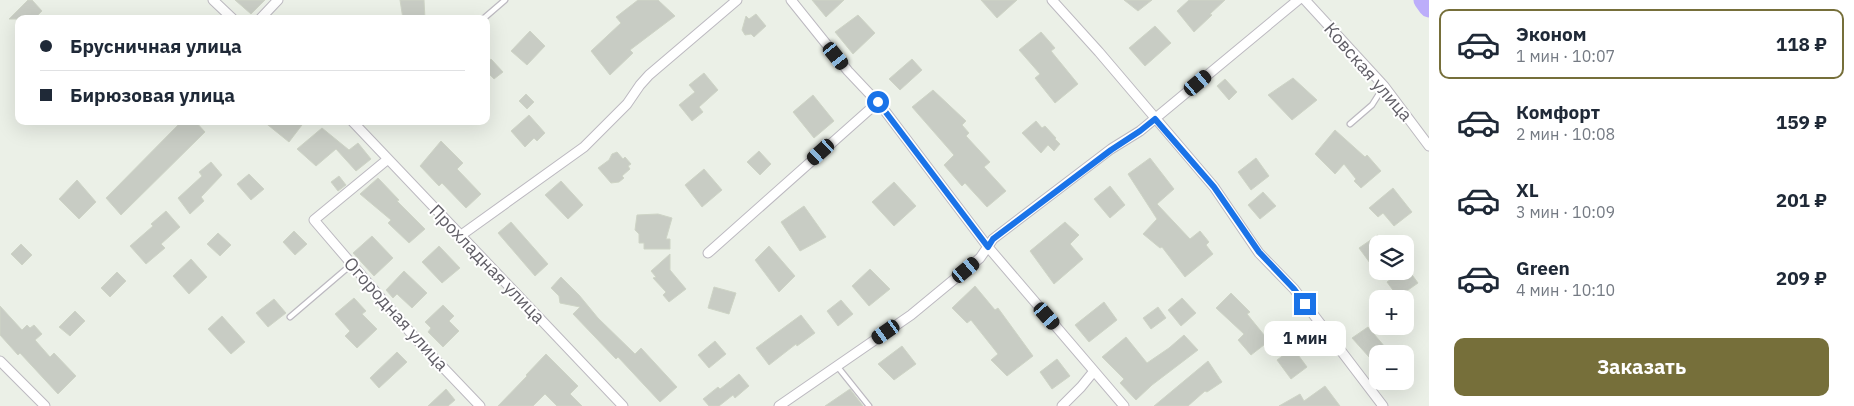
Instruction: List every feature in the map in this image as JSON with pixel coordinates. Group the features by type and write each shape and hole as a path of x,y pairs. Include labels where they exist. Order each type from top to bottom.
{"street":[{"path":"213,0 228,15"},
{"path":"264,15 278,0"},
{"path":"460,236 584,147 627,104 649,75 737,0"},
{"path":"791,0 848,71 878,102 988,247 1124,406"},
{"path":"1052,0 1100,52 1214,187 1259,252 1294,289 1383,406"},
{"path":"779,406 911,315 980,258 993,239 1111,150 1140,131 1298,0"},
{"name":"Ковская улица","path":"1305,0 1384,86 1429,146"},
{"path":"708,253 878,102"},
{"name":"Прохладная улица","path":"356,125 623,406"},
{"name":"Огородная улица","path":"388,159 314,220 416,339 480,406"},
{"path":"0,361 45,406"},
{"path":"1062,406 1094,371"}],"lane":[{"path":"487,15 504,0"},
{"path":"1350,124 1372,105 1384,86"},
{"path":"290,317 352,264"},
{"path":"837,366 869,406"}],"building":[{"path":"28,0 32,0 42,11 38,15 15,15 15,19 9,19"},
{"path":"235,0 265,0 251,14"},
{"path":"400,0 424,0 425,15 402,15"},
{"path":"638,0 658,0 675,16 630,50 633,53 610,75 591,51 621,23 616,17"},
{"path":"812,0 844,0 826,17"},
{"path":"981,0 1017,0 997,18"},
{"path":"1124,0 1152,0 1138,11"},
{"path":"1189,0 1225,0 1194,32 1177,11"},
{"path":"756,14 766,26 754,37 751,34 745,35 742,30 746,16 749,19"},
{"path":"858,15 875,33 853,54 835,32"},
{"path":"1155,26 1171,43 1145,66 1129,48"},
{"path":"530,31 545,46 527,65 511,51"},
{"path":"1041,32 1055,48 1051,51 1078,84 1055,103 1035,78 1040,74 1019,50"},
{"path":"912,59 922,70 900,90 889,79"},
{"path":"490,60 503,72 494,79 490,75"},
{"path":"704,73 718,90 699,107 703,112 692,121 679,105 695,92 689,85"},
{"path":"1293,78 1317,100 1292,120 1268,95"},
{"path":"1225,79 1237,92 1229,100 1217,86"},
{"path":"933,90 966,121 962,125 969,133 966,136 990,162 984,167 1006,191 987,207 965,183 962,186 944,165 954,155 912,107"},
{"path":"526,94 534,102 527,109 519,101"},
{"path":"813,95 834,121 814,138 793,112"},
{"path":"529,115 545,133 537,141 534,138 525,147 511,131"},
{"path":"1036,121 1042,128 1045,126 1060,144 1054,151 1048,145 1041,153 1022,133"},
{"path":"178,125 199,125 205,132 121,215 106,198"},
{"path":"268,125 302,125 289,142"},
{"path":"322,128 349,150 358,143 371,159 356,171 336,149 316,166 297,149"},
{"path":"1335,130 1365,157 1367,155 1381,171 1361,188 1354,181 1356,179 1344,164 1335,174 1315,154"},
{"path":"441,141 463,163 457,169 481,194 466,208 442,183 439,186 420,166"},
{"path":"759,151 771,164 760,175 747,162"},
{"path":"617,152 631,164 628,166 630,169 622,176 624,178 619,182 611,183 598,168 609,160 612,154"},
{"path":"1150,158 1174,189 1157,204 1190,239 1200,231 1209,242 1206,245 1213,254 1185,277 1162,247 1160,248 1143,234 1157,219 1128,174"},
{"path":"1256,158 1269,176 1251,190 1238,172"},
{"path":"211,162 222,175 201,197 204,201 190,214 178,198 202,176 199,172"},
{"path":"704,169 722,190 702,207 685,185"},
{"path":"249,174 264,189 251,200 237,184"},
{"path":"339,176 346,185 338,191 331,182"},
{"path":"378,178 399,200 397,201 425,229 409,243 388,223 391,220 360,194"},
{"path":"77,180 96,202 79,219 59,199"},
{"path":"561,181 583,205 568,219 545,195"},
{"path":"894,182 916,206 894,226 872,202"},
{"path":"1110,186 1125,205 1110,218 1094,199"},
{"path":"1393,188 1412,212 1394,226 1383,213 1378,217 1369,208"},
{"path":"1263,192 1276,206 1260,219 1248,205"},
{"path":"804,206 826,237 800,251 781,222"},
{"path":"166,211 180,227 161,244 165,248 146,264 130,246 153,226 151,224"},
{"path":"658,214 672,218 666,239 670,239 670,249 644,249 644,243 639,243 639,234 635,230 637,215"},
{"path":"511,222 548,264 535,276 498,233"},
{"path":"1065,222 1079,235 1070,244 1083,259 1054,284 1030,251"},
{"path":"294,231 307,244 295,255 283,242"},
{"path":"218,233 231,245 220,256 207,244"},
{"path":"372,236 393,258 374,276 353,253"},
{"path":"1369,241 1369,262 1359,248"},
{"path":"21,244 32,255 22,265 11,254"},
{"path":"439,246 460,268 442,283 422,262"},
{"path":"769,246 795,276 779,292 755,260"},
{"path":"670,254 670,270 686,289 669,302 663,295 666,292 653,278 656,277 651,271"},
{"path":"191,259 207,277 189,294 173,276"},
{"path":"870,269 890,289 869,306 852,286"},
{"path":"404,271 427,293 412,308 397,294 393,298 386,290"},
{"path":"117,272 126,281 110,297 101,288"},
{"path":"561,277 598,318 635,354 641,348 677,387 660,402 618,357 616,359 573,314 580,307 560,303 559,296 551,288"},
{"path":"1414,278 1418,283 1408,290 1393,290 1387,282 1390,280 1414,280"},
{"path":"975,286 995,310 998,308 1033,356 1007,376 991,360 998,354 971,320 967,323 952,308"},
{"path":"714,287 736,293 729,314 708,308"},
{"path":"1231,293 1250,312 1247,314 1269,341 1251,355 1238,340 1244,334 1216,308"},
{"path":"354,298 366,311 362,314 377,329 357,348 345,336 350,331 335,314"},
{"path":"1182,298 1196,313 1181,326 1168,310"},
{"path":"274,299 286,313 268,327 256,313"},
{"path":"841,300 853,314 838,326 827,311"},
{"path":"1104,302 1117,320 1089,342 1075,325"},
{"path":"443,305 454,316 449,321 459,331 443,347 428,332 431,328 425,322"},
{"path":"0,306 22,330 27,325 30,328 34,325 42,334 35,340 50,357 54,353 76,376 58,394 20,353 18,355 0,335"},
{"path":"1158,307 1166,318 1151,329 1143,318"},
{"path":"75,311 85,321 70,336 59,327"},
{"path":"801,315 815,333 797,346 796,344 769,365 756,348"},
{"path":"222,316 245,342 231,354 208,329"},
{"path":"1368,327 1369,335 1375,335 1383,345 1369,345 1369,357 1352,338"},
{"path":"1184,335 1198,350 1152,385 1136,400 1120,383 1124,379 1102,357 1126,337 1147,363"},
{"path":"715,341 726,354 709,368 698,355"},
{"path":"902,346 916,364 894,380 878,364"},
{"path":"1293,348 1307,367 1291,379 1277,360"},
{"path":"397,352 407,362 379,388 370,378"},
{"path":"546,354 578,386 570,394 582,406 557,406 545,394 533,406 498,406 527,376"},
{"path":"1057,359 1070,376 1052,389 1040,372"},
{"path":"1208,361 1222,382 1207,392 1205,391 1188,406 1154,406"},
{"path":"739,374 749,386 735,398 733,395 719,406 709,406 703,399"},
{"path":"1325,386 1340,406 1279,406 1300,394 1304,401"},
{"path":"446,389 455,400 448,406 428,406"},
{"path":"850,389 863,406 825,406"}],"waterway":[{"path":"1424,0 1429,7"}],"route":[{"path":"878,102 988,247 993,239 1155,119 1214,187 1259,252 1294,289 1305,304"}]}
